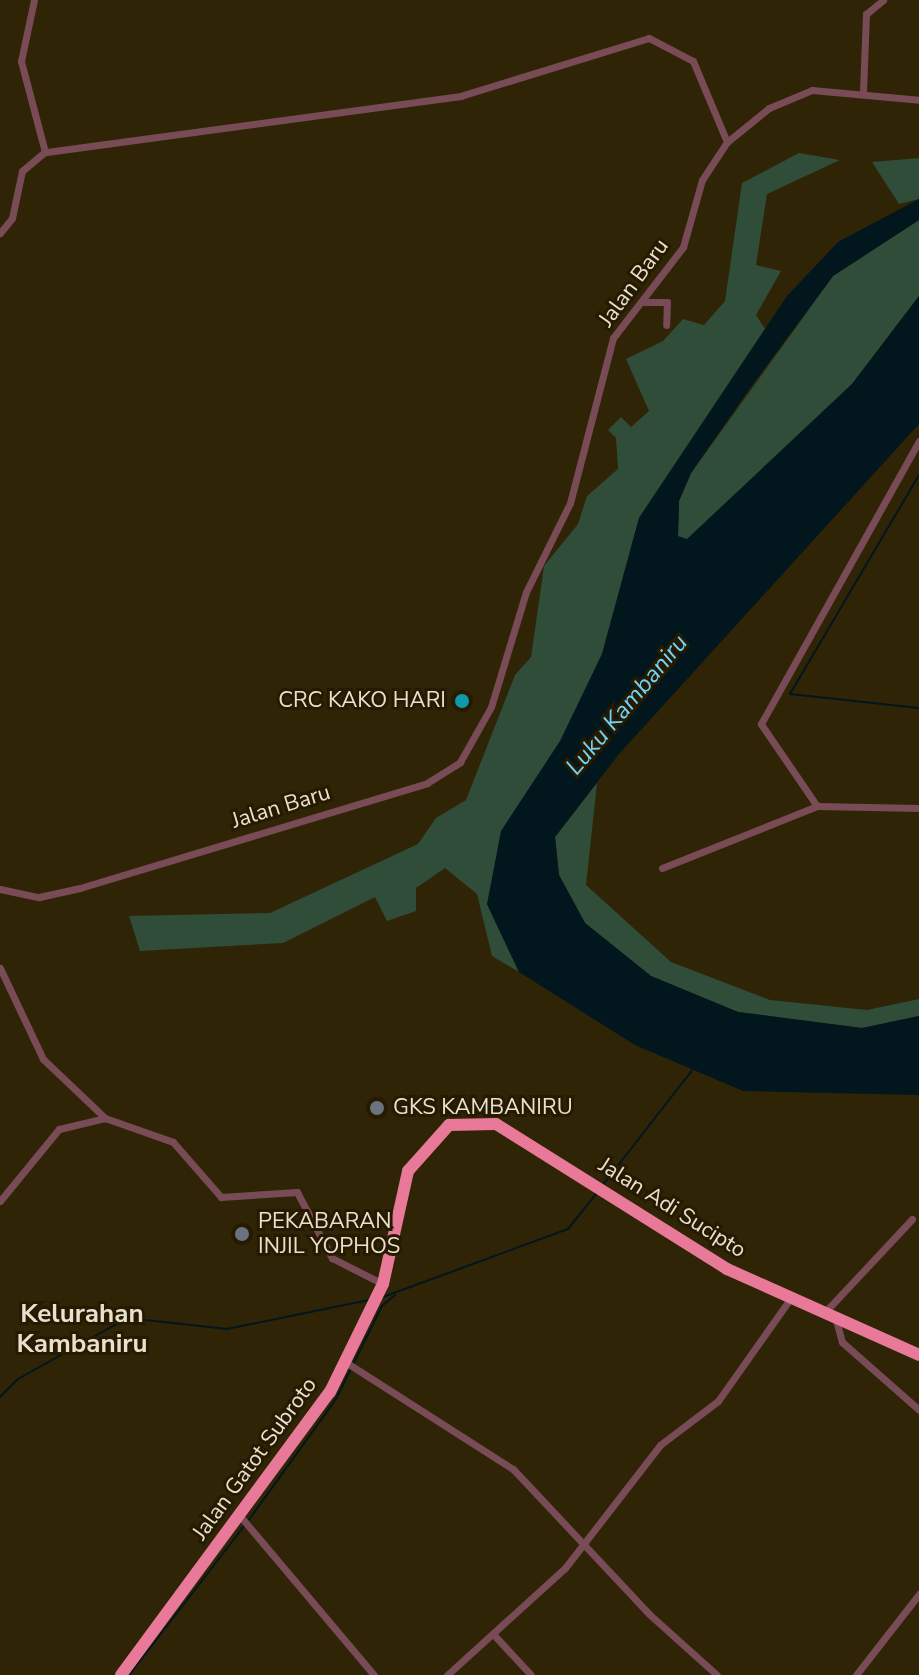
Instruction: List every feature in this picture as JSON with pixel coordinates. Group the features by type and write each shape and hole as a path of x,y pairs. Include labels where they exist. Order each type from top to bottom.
{"highway":[{"name":"Jalan Adi Sucipto","path":"449,1125 496,1124 606,1189 705,1257 919,1355"},
{"name":"Jalan Gatot Subroto","path":"121,1675 245,1521 350,1365 382,1286 408,1171 449,1125"}],"street":[{"path":"34,0 21,61 45,152"},
{"path":"863,92 867,10 883,0"},
{"path":"0,233 12,218 22,171 45,152 461,96 649,38 693,61 727,142"},
{"name":"Jalan Baru","path":"1,890 39,897 80,888 427,783 460,762 491,707 526,592 570,503 613,338 683,247 702,180 727,142 769,108 808,91 863,92 919,100"},
{"path":"642,302 667,302 666,325"},
{"path":"817,806 762,717 809,646 821,605 919,441"},
{"path":"662,868 817,806 919,808"},
{"path":"0,968 43,1059 105,1118 173,1142 221,1197 297,1192 332,1258 382,1286"},
{"path":"0,1201 59,1129 105,1118"},
{"path":"912,1219 830,1313 842,1342 919,1410"},
{"path":"447,1675 494,1635 586,1542 660,1445 729,1389 792,1296"},
{"path":"350,1365 501,1459 586,1542 645,1610 717,1675"},
{"path":"245,1521 374,1675"},
{"path":"856,1675 919,1594"},
{"path":"494,1635 531,1675"}],"green space":[{"path":"799,153 840,160 767,194 756,265 781,271 756,315 765,329 639,518 602,654 487,904 519,972 492,956 477,894 445,868 416,888 416,911 387,921 375,897 283,943 140,951 129,916 270,913 418,844 436,818 466,800 515,675 531,657 544,566 578,524 587,496 618,469 616,438 608,430 621,417 631,427 649,411 626,359 663,341 683,319 704,325 725,301 742,183"},
{"path":"919,158 919,199 899,204 872,162"},
{"path":"919,220 919,296 852,384 687,540 678,537 679,501 691,473 833,276"},
{"path":"597,783 586,885 671,962 770,1000 867,1010 919,999 919,1016 862,1028 738,1012 651,976 585,923 559,875 555,837"}],"water":[{"name":"Luku Kambaniru","path":"919,199 919,220 833,276 748,391 691,473 679,501 678,536 687,539 852,384 919,296 919,424 619,754 555,837 559,875 585,923 651,976 738,1012 862,1028 919,1016 919,1095 743,1091 635,1045 519,972 487,904 501,831 560,741 602,654 639,518 787,296 838,242"}],"waterway":[{"path":"919,475 790,694 919,708"},
{"path":"602,1186 694,1068"},
{"path":"383,1297 568,1229 596,1194"},
{"path":"248,1521 336,1399 382,1306 395,1295"},
{"path":"0,1397 18,1379 127,1318 227,1329 369,1300"},
{"path":"129,1675 244,1526"}],"place":[{"name":"CRC KAKO HARI","path":"462,701"},
{"name":"GKS KAMBANIRU","path":"377,1108"},
{"name":"PEKABARAN INJIL YOPHOS","path":"242,1234"}],"district":[{"name":"Kelurahan Kambaniru","path":"82,1329"}]}
